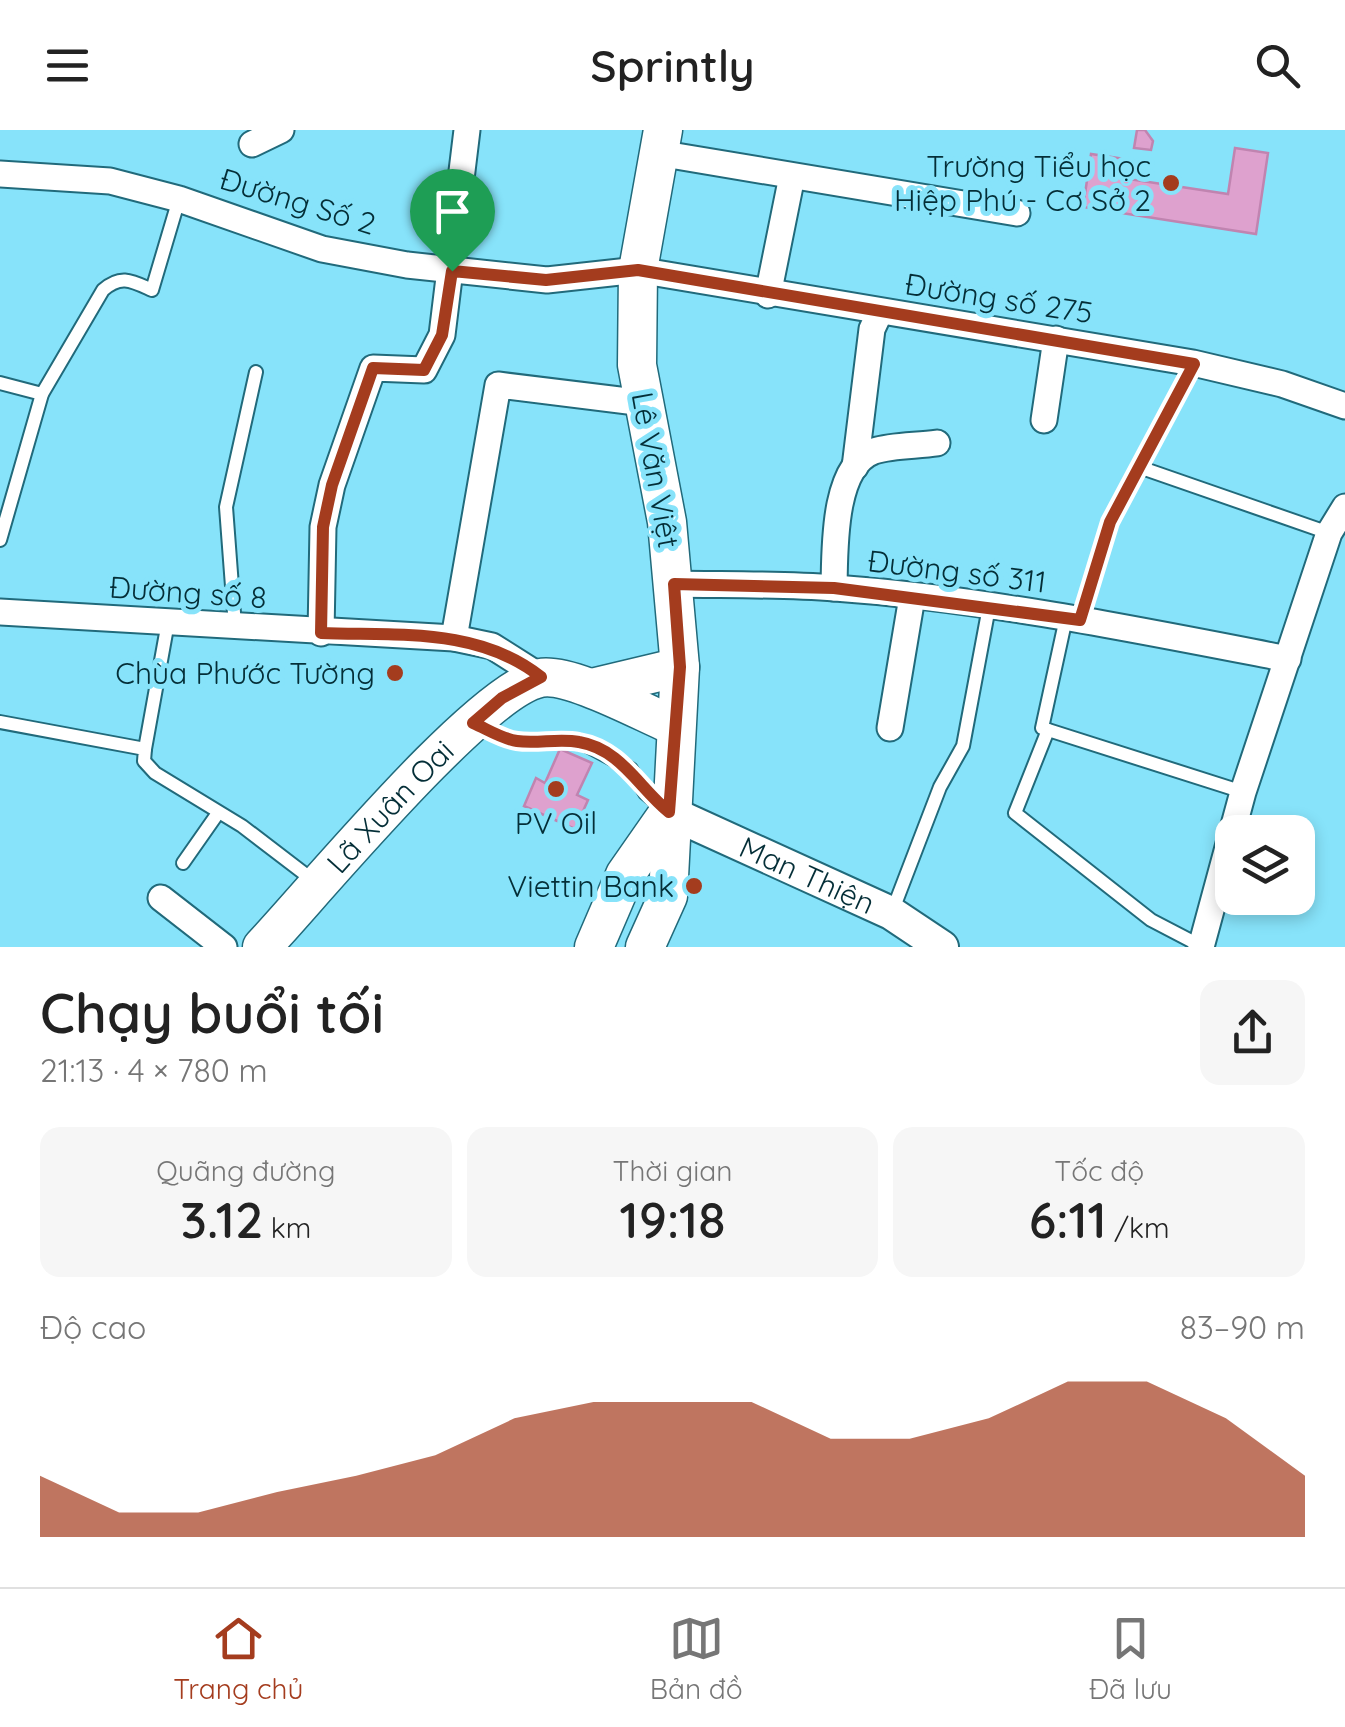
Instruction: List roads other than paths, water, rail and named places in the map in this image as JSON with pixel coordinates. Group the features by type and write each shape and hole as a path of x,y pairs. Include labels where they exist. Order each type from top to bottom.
{"main road":[{"name":"Lê Văn Việt","path":"645,947 668,896 669,812 680,667 674,584 637,365 638,270 660,142"},
{"path":"592,688 680,667"},
{"path":"541,677 592,688 675,726"},
{"name":"Lã Xuân Oai","path":"268,945 316,883 473,723 502,698 541,677"},
{"path":"594,947 625,874 669,812"}],"street":[{"path":"252,144 281,130"},
{"path":"321,633 323,527 332,485 373,368 424,370 442,335 467,130"},
{"path":"660,142 1016,213"},
{"name":"Đường Số 2","path":"0,174 110,180 179,199 322,249 452,271 546,280 638,270"},
{"path":"768,295 790,186"},
{"name":"Đường số 275","path":"638,270 1194,364 1282,384 1345,406"},
{"path":"834,588 836,531 843,492 854,467 872,329 880,312"},
{"path":"1044,420 1056,339"},
{"path":"454,638 498,384 644,403"},
{"path":"854,467 873,451 937,443"},
{"path":"1201,946 1243,792 1329,533 1345,507"},
{"name":"Đường số 311","path":"674,584 834,588 912,597 1073,619 1288,659"},
{"path":"890,728 912,597"},
{"name":"Đường số 8","path":"0,612 454,638 492,646 541,677"},
{"name":"Man Thiện","path":"669,812 891,913 942,947"},
{"path":"161,898 224,947"}],"lane":[{"path":"0,540 42,394 103,290 114,279 127,279 152,290 179,199"},
{"path":"1194,364 1110,522 1073,619 1045,729 1015,813 1150,920 1201,946"},
{"path":"235,628 226,507 256,372"},
{"path":"0,383 42,394"},
{"path":"1139,467 1329,533"},
{"path":"891,913 940,787 963,746 988,607"},
{"path":"168,622 144,761 155,772 242,826 316,883"},
{"path":"0,722 146,750"},
{"path":"473,723 514,741 580,742 612,756 631,769 645,793 669,812"},
{"path":"1045,729 1243,792"},
{"path":"184,863 218,813"}],"place":[{"name":"Trường Tiểu học Hiệp Phú - Cơ Sở 2","path":"1171,183"},
{"name":"Chùa Phước Tường","path":"395,673"},
{"name":"PV Oil","path":"556,789"},
{"name":"Viettin Bank","path":"694,886"}]}
